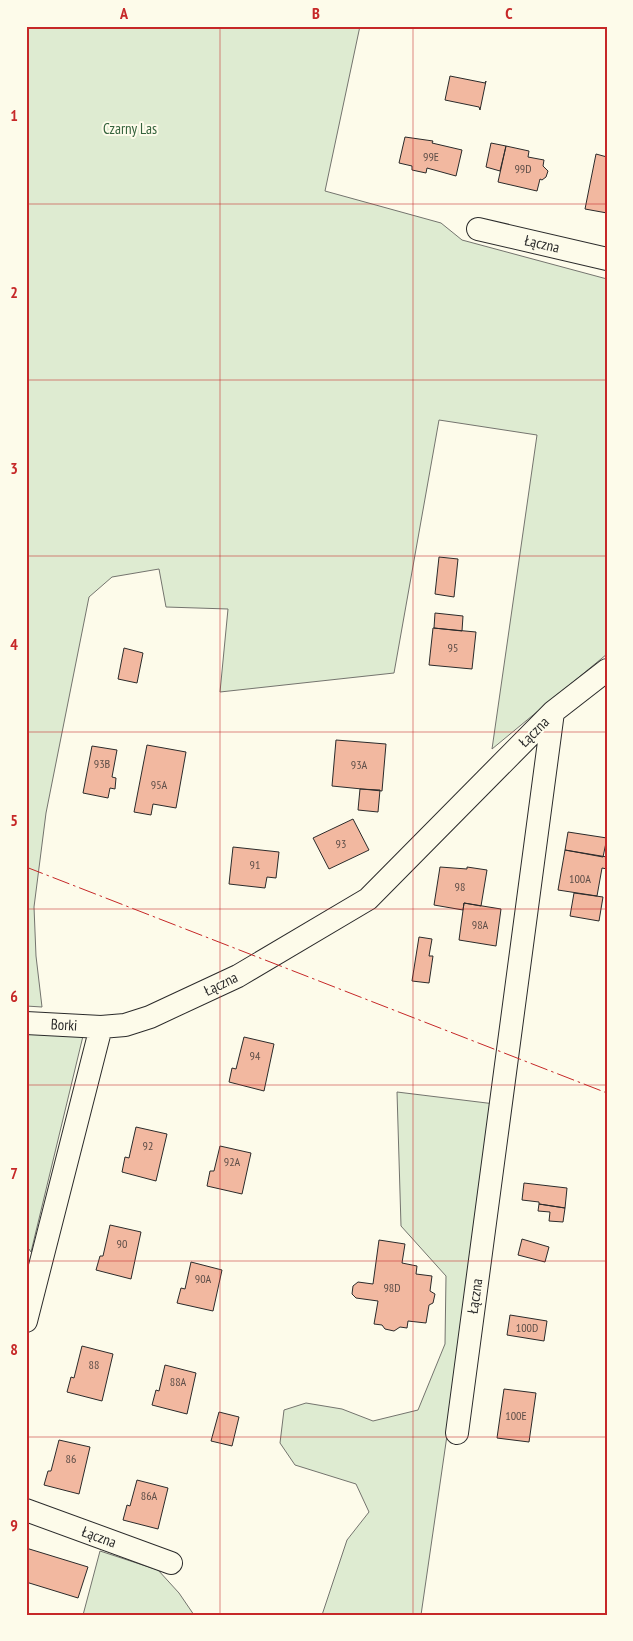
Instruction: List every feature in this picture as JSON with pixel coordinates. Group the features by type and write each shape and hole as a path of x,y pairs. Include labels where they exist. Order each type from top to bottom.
{"street":[{"name":"Łączna","path":"478,228 607,259"},
{"name":"Łączna","path":"101,1027 125,1025 150,1017 238,976 368,899 552,712 607,670"},
{"name":"Łączna","path":"457,1433 552,712"},
{"name":"Borki","path":"26,1023 101,1027"},
{"path":"26,1321 101,1027"},
{"name":"Łączna","path":"26,1510 171,1563"}],"green space":[{"name":"Czarny Las","path":"26,26 360,26 325,191 441,223 462,240 607,279 607,654 492,749 537,435 439,420 394,673 220,692 228,609 166,607 159,569 112,577 89,597 46,813 34,907 36,956 42,1007 26,1006"},
{"path":"26,1034 83,1036 31,1252 26,1245"},
{"path":"397,1092 495,1104 421,1615 322,1615 347,1540 369,1512 356,1484 295,1465 280,1443 284,1410 306,1403 342,1409 373,1421 418,1410 445,1344 446,1276 401,1226"},
{"path":"100,1551 158,1570 179,1593 194,1615 83,1615"}],"building":[{"path":"450,76 485,83 486,81 480,110 479,107 445,100"},
{"path":"405,137 433,141 432,143 462,150 456,176 427,168 426,173 412,170 412,166 399,163"},
{"path":"491,143 506,146 500,171 486,167"},
{"path":"506,146 529,151 528,157 544,160 543,166 548,171 546,177 542,180 540,179 537,191 498,182"},
{"path":"596,154 607,157 607,213 585,209"},
{"path":"439,557 458,559 454,597 435,594"},
{"path":"435,613 463,616 462,631 434,628"},
{"path":"433,628 476,632 472,669 429,665"},
{"path":"124,648 143,653 137,683 118,679"},
{"path":"336,740 386,744 382,791 332,786"},
{"path":"147,745 186,752 176,808 153,804 151,815 134,812"},
{"path":"92,746 117,750 112,777 116,778 115,789 110,788 108,798 83,793"},
{"path":"360,789 380,790 378,812 358,810"},
{"path":"353,819 369,850 329,869 313,838"},
{"path":"568,832 607,838 603,857 565,850"},
{"path":"233,847 279,852 276,878 267,877 265,888 229,884"},
{"path":"565,850 607,857 607,869 602,868 597,896 558,890"},
{"path":"440,867 467,869 467,867 487,870 481,906 464,903 463,910 434,905"},
{"path":"574,893 603,897 599,921 570,916"},
{"path":"464,903 501,909 496,946 459,940"},
{"path":"419,937 432,939 429,956 433,956 429,983 412,981"},
{"path":"244,1037 274,1044 264,1091 229,1082 232,1068 236,1069"},
{"path":"136,1127 167,1134 156,1181 122,1172 125,1157 129,1158"},
{"path":"220,1146 251,1153 242,1194 207,1186 210,1171 214,1171"},
{"path":"524,1183 567,1188 565,1208 522,1200"},
{"path":"539,1204 565,1208 563,1222 549,1221 550,1212 538,1211"},
{"path":"110,1225 141,1232 131,1279 96,1270 100,1256 103,1256"},
{"path":"522,1239 549,1247 545,1262 518,1255"},
{"path":"379,1240 405,1244 402,1263 417,1266 416,1274 432,1276 430,1291 435,1294 433,1303 429,1305 426,1323 408,1321 407,1328 400,1327 394,1331 385,1329 382,1325 374,1324 378,1301 356,1298 352,1294 353,1286 358,1282 373,1284"},
{"path":"191,1262 222,1270 213,1311 177,1303 181,1288 185,1289"},
{"path":"510,1315 547,1321 544,1341 507,1335"},
{"path":"82,1346 113,1354 102,1401 67,1392 71,1377 74,1378"},
{"path":"165,1365 196,1373 187,1414 152,1405 156,1390 159,1391"},
{"path":"504,1389 536,1393 529,1442 497,1438"},
{"path":"219,1412 239,1417 232,1446 211,1441"},
{"path":"59,1440 90,1447 79,1494 44,1485 48,1471 51,1471"},
{"path":"137,1480 168,1488 158,1529 123,1520 127,1505 130,1506"},
{"path":"26,1548 88,1567 78,1598 26,1582"}],"power":[{"path":"26,867 607,1093"}]}
